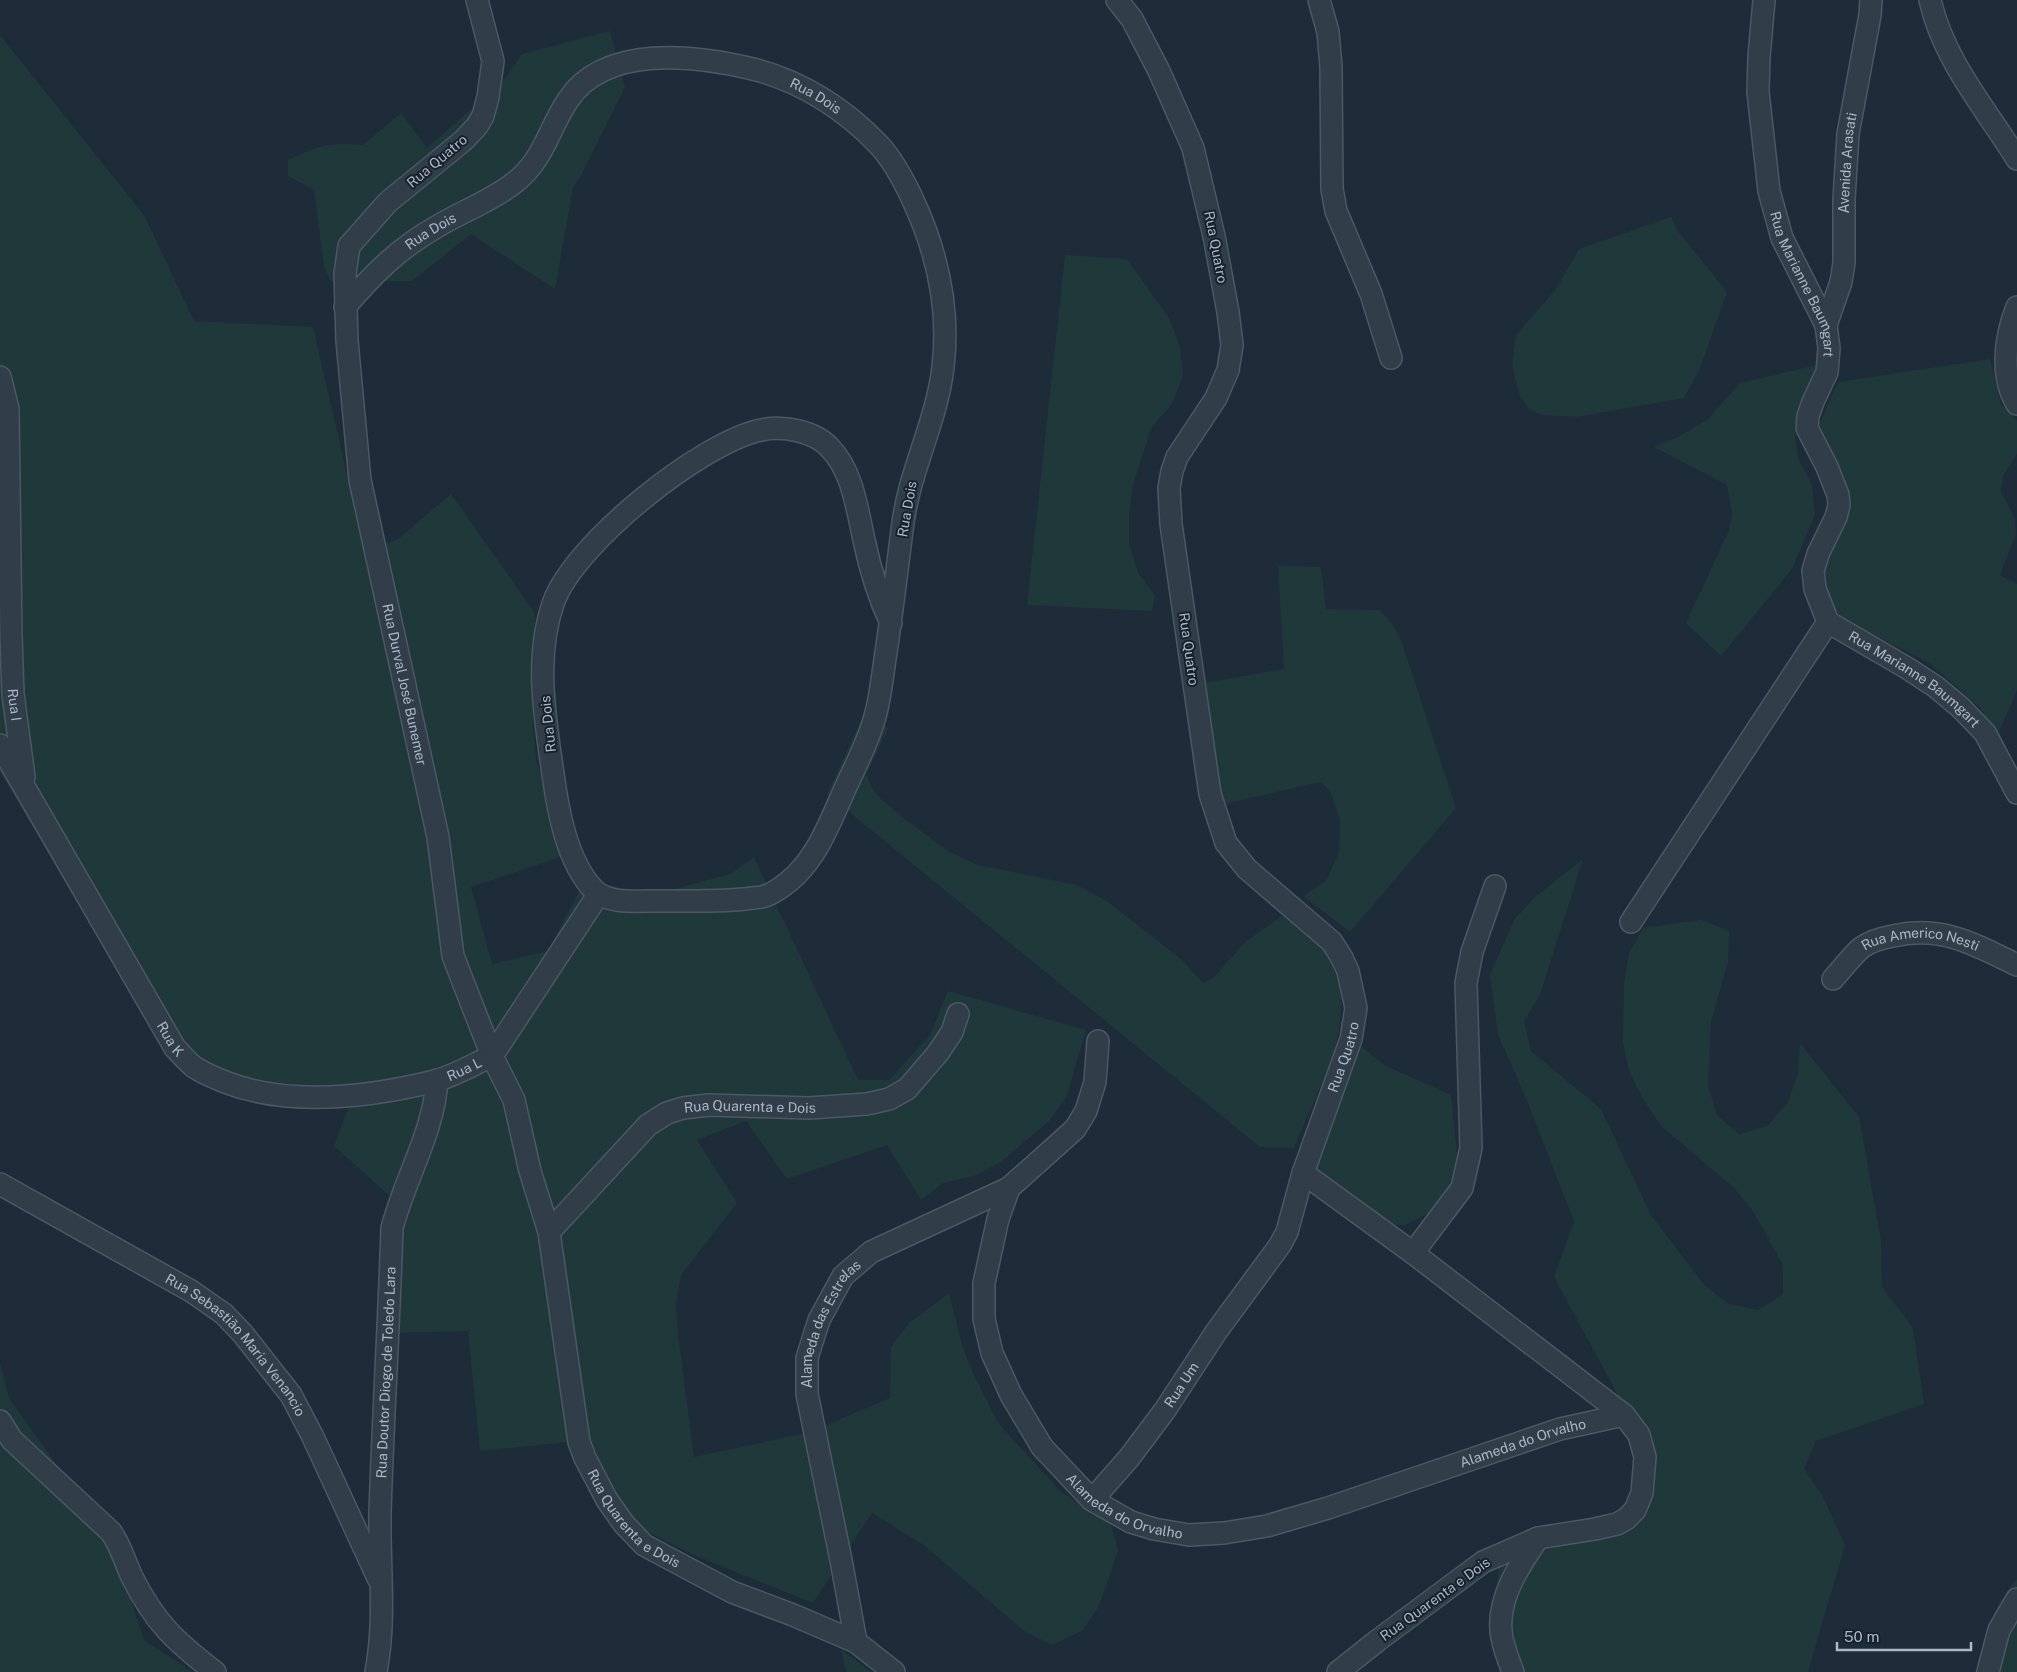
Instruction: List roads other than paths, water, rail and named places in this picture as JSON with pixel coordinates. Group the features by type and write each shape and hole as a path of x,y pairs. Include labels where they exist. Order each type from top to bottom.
{"street":[{"name":"Rua Quatro","path":"345,307 344,274 349,246 388,202 464,140 477,126 483,116 488,97 493,61 477,0"},
{"name":"Rua Quatro","path":"1117,0 1132,19 1150,53 1193,148 1214,236 1232,345 1228,370 1216,398 1177,457 1169,488 1171,524 1210,794 1226,843 1235,857 1332,942 1342,958 1353,990 1356,1008 1351,1039 1303,1173 1287,1232 1280,1245 1265,1264"},
{"path":"1320,0 1328,32 1331,67 1332,189 1336,211 1370,294 1391,358"},
{"name":"Rua Marianne Baumgart","path":"1764,0 1758,92 1769,190 1782,238 1826,325 1829,348 1827,372 1813,402 1808,416 1807,428 1827,467 1838,495 1839,505 1836,517 1818,554 1813,571 1815,588 1828,622 1914,673 1962,708 1985,733 2017,792"},
{"name":"Avenida Arasati","path":"1826,325 1841,282 1844,263 1844,199 1848,134 1872,0"},
{"path":"1930,0 1935,23 1946,48 2017,159"},
{"name":"Rua Dois","path":"345,307 374,273 402,248 440,224 511,186 527,171 544,148 569,98 584,83 602,71 627,61 674,57 740,66 774,74 819,96 852,121 882,148 902,178 923,223 936,264 943,297 945,338 943,369 937,406 906,495 891,623 874,720 819,846 794,877 766,896 732,901 613,900 598,895 580,870 572,853 558,805 545,705 544,648 548,622 556,594 588,550 612,525 672,476 723,444 759,430 783,428 805,434 827,443 846,472 856,502 878,596 891,623"},
{"name":"Rua Durval José Bunemer","path":"345,307 360,480 438,836 453,956 492,1056"},
{"path":"2017,307 2009,330 2005,352 2008,376 2017,404"},
{"name":"Rua I","path":"0,377 8,409 10,636 13,694 19,750 27,792"},
{"path":"1630,922 1828,622"},
{"name":"Rua K","path":"0,745 175,1048 195,1067 245,1090 282,1096 310,1097 372,1092 437,1080"},
{"path":"1413,1253 1462,1188 1468,1165 1471,1148 1466,983 1472,952 1495,886"},
{"path":"492,1056 598,895"},
{"name":"Rua Americo Nesti","path":"1833,979 1862,947 1879,939 1911,932 1938,933 1978,946 2017,965"},
{"name":"Rua Quarenta e Dois","path":"549,1232 648,1125 667,1113 683,1108 709,1105 809,1108 867,1104 889,1098 907,1089 938,1053 952,1032 958,1014"},
{"name":"Alameda do Orvalho","path":"1098,1041 1095,1082 1086,1111 1075,1129 1009,1188 998,1219 984,1283 984,1319 992,1353 1011,1395 1042,1447 1092,1500 1131,1522 1154,1529 1189,1535 1224,1533 1267,1526 1328,1508 1560,1429 1624,1415"},
{"name":"Rua L","path":"437,1080 492,1056"},
{"name":"Rua Quarenta e Dois","path":"492,1056 514,1100 530,1171 549,1232 579,1442 598,1485 624,1524 644,1545 732,1592 856,1642 894,1672"},
{"name":"Rua Doutor Diogo de Toledo Lara","path":"376,1672 382,1629 383,1587 380,1522 392,1228 397,1207 413,1170 432,1114 436,1099 437,1080"},
{"path":"1303,1173 1413,1253 1624,1415 1639,1435 1643,1446 1644,1475 1642,1493 1635,1510 1626,1519 1617,1524 1538,1538 1520,1565 1506,1593 1502,1612 1501,1630 1513,1672"},
{"name":"Rua Sebastião Maria Venancio","path":"0,1184 191,1291 224,1314 243,1334 291,1396 313,1437 383,1587"},
{"name":"Alameda das Estrelas","path":"856,1642 842,1560 807,1394 807,1358 819,1320 843,1276 871,1252 1009,1188"},
{"name":"Rua Um","path":"1092,1500 1130,1458 1265,1264"},
{"path":"0,1421 12,1440 111,1532 119,1544 132,1576 149,1607 162,1625 177,1642 215,1672"},
{"name":"Rua Quarenta e Dois","path":"1338,1672 1377,1640 1483,1562 1538,1538"},
{"path":"1988,1672 1999,1630 2017,1599"}]}
